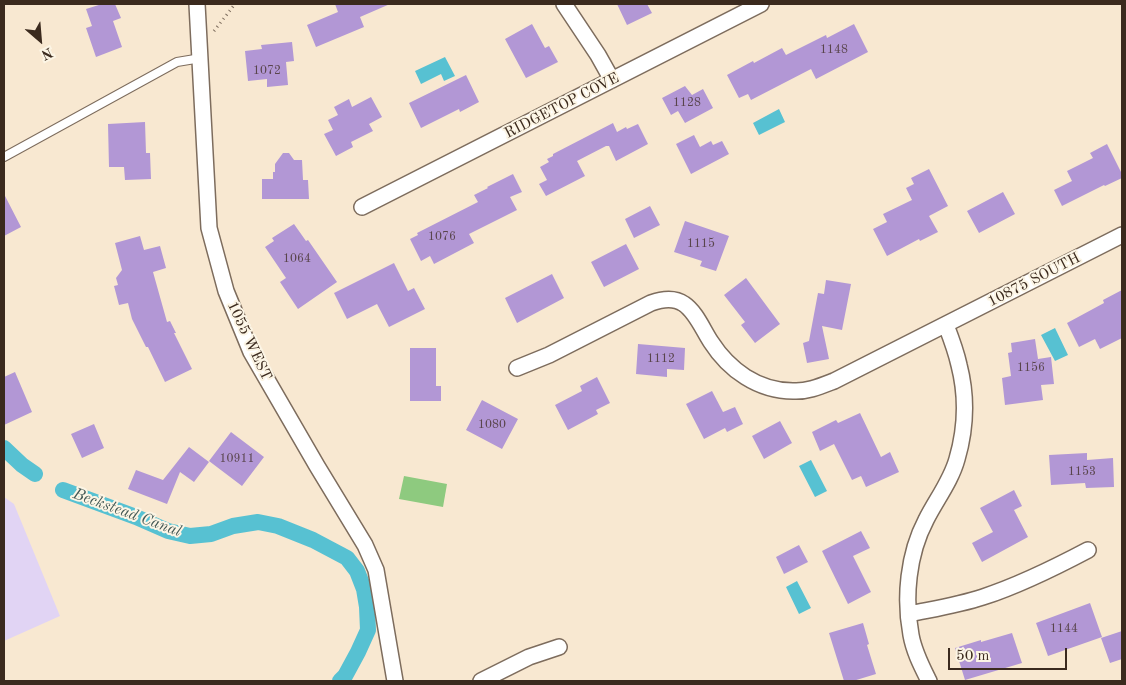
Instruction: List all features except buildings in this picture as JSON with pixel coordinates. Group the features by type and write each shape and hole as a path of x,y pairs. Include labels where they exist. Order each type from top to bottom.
{"street":[{"name":"1055 WEST","path":"198,4 209,228 226,291 251,352 369,553 376,570 395,681"},
{"path":"564,4 598,55 612,80"},
{"name":"RIDGETOP COVE","path":"362,207 761,4"},
{"name":"10875 SOUTH","path":"516,368 550,355 651,303 668,299 677,300 684,304 723,359 755,383 774,389 794,391 814,388 834,381 1122,235"},
{"path":"929,681 917,656 911,636 908,614 908,588 911,562 917,541 925,521 948,482 957,461 962,439 965,415 964,390 960,364 946,325"},
{"path":"908,614 991,595 1019,585 1088,550"},
{"path":"482,681 529,657 559,647"}],"lane":[{"path":"4,157 177,62 200,52"}],"path":[{"path":"200,52 235,4"}],"shaded area":[{"path":"4,497 14,504 60,616 4,641"}],"green space":[{"path":"404,476 447,484 443,507 399,499"}],"water":[{"path":"445,57 455,76 444,81 441,74 421,84 415,71"},
{"path":"779,109 785,122 759,135 753,123"},
{"path":"1055,328 1068,355 1055,361 1041,335"},
{"path":"811,460 827,491 815,497 799,466"},
{"path":"797,581 811,608 799,614 786,587"}],"waterway":[{"name":"Beckstead Canal","path":"4,448 35,474"},
{"name":"Beckstead Canal","path":"63,490 168,531 190,536 211,534 233,526 258,522 278,526 313,540 347,558 357,571 364,589 368,630 345,676 340,681"}]}
